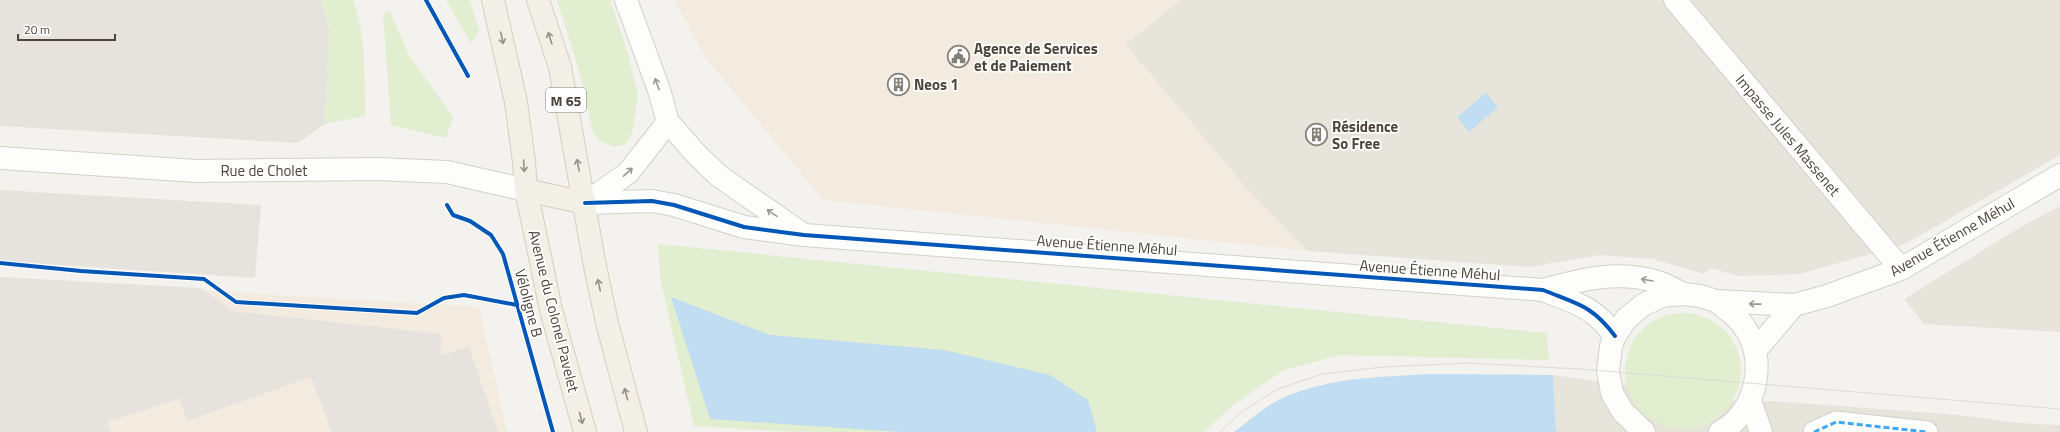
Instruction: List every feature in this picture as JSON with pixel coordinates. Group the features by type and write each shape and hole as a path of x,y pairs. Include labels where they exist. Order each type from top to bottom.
{"main road":[{"name":"Avenue du Colonel Pavelet","path":"493,0 516,102 526,190 551,310 585,432"},
{"name":"M 65","path":"538,0 560,67 594,261 607,323 636,432"},
{"path":"526,190 585,203"}],"street":[{"path":"626,0 659,90 668,122 697,155 719,176 804,235"},
{"name":"Impasse Jules Massenet","path":"1675,0 1901,269"},
{"path":"585,203 628,173 668,122"},
{"name":"Rue de Cholet","path":"0,158 196,171 378,169 448,172 526,190"},
{"name":"Avenue Étienne Méhul","path":"1644,432 1623,412 1612,393 1608,371 1615,336 1626,319 1643,305 1662,296 1683,294 1700,296 1716,301 1794,305 1868,282 1901,269 2060,175"},
{"name":"Avenue Étienne Méhul","path":"585,203 652,201 674,205 744,227 804,235 1543,290 1584,305 1604,321 1615,336"},
{"name":"Avenue Étienne Méhul","path":"1543,290 1594,276 1628,277 1658,282 1683,294"},
{"name":"Avenue Étienne Méhul","path":"1716,301 1734,314 1747,331 1755,351 1756,383 1750,401 1739,417 1720,432"},
{"path":"1755,351 1794,305"},
{"path":"1750,401 1761,432"},
{"path":"1814,432 1836,422 1927,432"}],"shaded area":[{"path":"0,0 321,0 329,29 325,124 298,143 0,126"},
{"path":"674,0 1181,0 1125,44 1247,189 1307,251 823,200 705,57"},
{"path":"1181,0 2060,0 2060,155 1905,244 1800,274 1738,276 1711,268 1704,274 1653,259 1599,255 1531,267 1307,251 1247,189 1125,44"},
{"path":"0,190 261,205 255,278 0,261"},
{"path":"2060,206 2060,332 1924,324 1904,299 2019,228"},
{"path":"0,277 200,288 234,311 442,334 440,356 469,346 498,432 332,432 311,377 187,421 179,399 107,422 111,432 0,432"},
{"path":"0,278 479,307 507,432 0,432"},
{"path":"1553,375 1740,401 1772,401 1959,415 2018,423 2060,425 2060,432 1556,432"}],"green space":[{"path":"321,0 353,0 363,42 365,72 365,116 325,124 329,29"},
{"path":"446,0 470,0 479,31 471,43"},
{"path":"557,0 610,0 628,54 638,95 633,130 629,140 625,144 614,147 602,142 593,133 579,70"},
{"path":"390,12 410,57 453,117 446,138 391,125 383,13"},
{"path":"658,244 1547,333 1549,360 1340,355 1284,370 1233,405 1204,432 793,432 694,426 660,278"},
{"path":"1683,313 1705,317 1724,330 1737,349 1741,371 1737,393 1724,412 1705,425 1683,429 1661,425 1642,412 1629,393 1625,371 1629,349 1642,330 1661,317"}],"water":[{"path":"1486,93 1498,107 1469,132 1457,117"},
{"path":"671,297 770,335 944,350 1050,375 1088,400 1097,432 900,432 710,419"},
{"path":"1433,374 1553,375 1556,432 1234,432 1268,406 1286,396 1306,389 1348,380"}],"tram line":[{"path":"1220,432 1241,412 1278,389 1322,374 1383,367 1468,363 1580,369 2060,409"}],"marked path":[{"path":"1814,432 1836,422 1927,432"}],"cycle path":[{"path":"426,0 468,76"},
{"path":"585,203 652,201 674,205 744,227 804,235 1543,290 1575,303 1591,312 1599,318 1615,336"},
{"name":"Véloligne B","path":"447,205 453,215 470,221 491,235 503,254 553,432"},
{"name":"Véloligne B","path":"0,263 81,271 204,279 236,302 417,313 444,298 464,295 517,305"}],"place":[{"name":"Agence de Services et de Paiement","path":"959,57"},
{"name":"Neos 1","path":"899,84"},
{"name":"Résidence So Free","path":"1317,135"}]}
